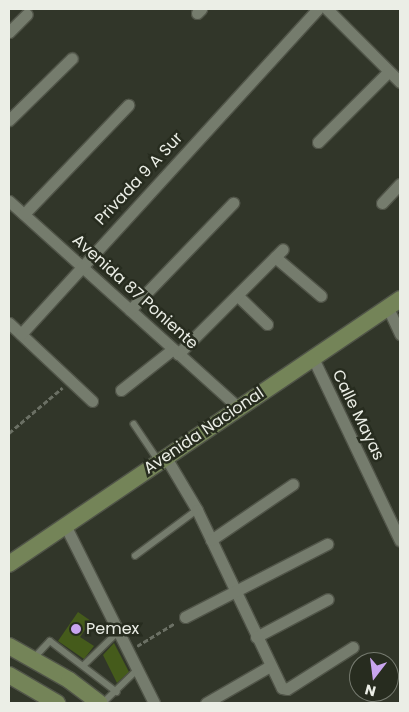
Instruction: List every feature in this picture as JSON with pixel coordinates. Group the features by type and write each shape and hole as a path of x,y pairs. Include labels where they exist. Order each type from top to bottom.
{"main road":[{"name":"Avenida Nacional","path":"9,564 394,304"},
{"path":"9,646 33,659 99,703"},
{"path":"9,675 57,703"}],"street":[{"name":"Privada 9 A Sur","path":"21,334 81,266 318,9"},
{"path":"327,9 400,82"},
{"path":"9,32 27,14"},
{"path":"9,120 72,58"},
{"path":"318,142 390,71"},
{"path":"24,214 128,105"},
{"path":"382,203 400,184"},
{"name":"Avenida 87 Poniente","path":"9,201 239,408"},
{"path":"130,310 233,202"},
{"path":"122,390 176,351 239,297 279,253 321,296"},
{"path":"239,297 267,324"},
{"path":"394,304 400,334"},
{"path":"9,323 92,401"},
{"name":"Calle Mayas","path":"313,358 400,540"},
{"path":"162,459 197,510 282,688 287,689 353,647"},
{"path":"211,540 293,484"},
{"path":"65,525 154,703"},
{"path":"185,617 234,589 327,544"},
{"path":"256,637 328,599"},
{"path":"206,703 270,666"}],"lane":[{"path":"134,424 162,459"},
{"path":"135,556 197,510"},
{"path":"83,666 118,632"},
{"path":"33,659 50,641 117,692"},
{"path":"103,703 117,692 137,670"}],"path":[{"path":"9,433 71,380"},
{"path":"128,652 185,617"}],"building":[{"name":"Pemex","path":"78,612 91,621 80,637 94,646 84,659 58,641"},
{"name":"Pemex","path":"114,643 129,672 117,683 103,655"}],"place":[{"name":"Pemex","path":"76,629"}]}
